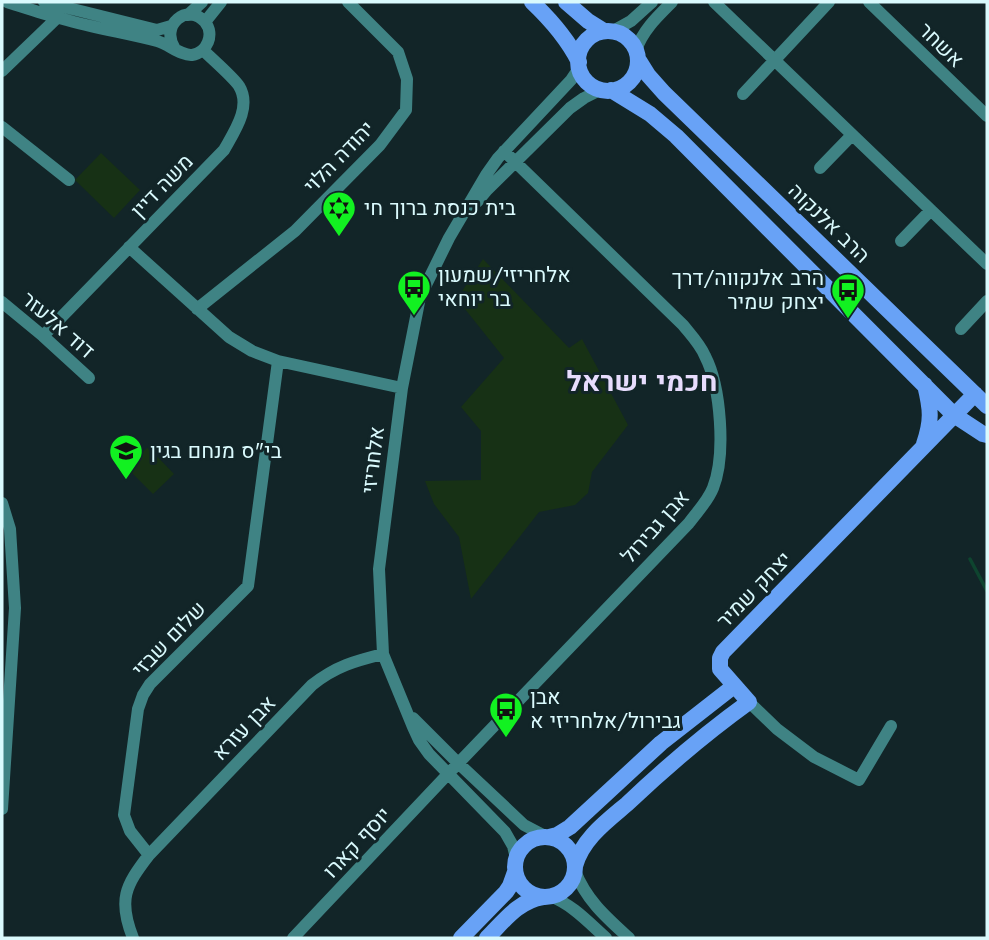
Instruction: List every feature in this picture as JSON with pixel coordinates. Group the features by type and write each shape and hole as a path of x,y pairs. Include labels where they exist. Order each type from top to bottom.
{"main road":[{"path":"532,2 569,42 584,78 590,84 607,90 650,114 677,136 954,415 987,435"},
{"path":"566,2 588,21 629,39 637,55 636,72 632,79 622,87 607,90"},
{"path":"579,65 579,53 585,42 592,35 608,31"},
{"name":"הרב אלנקוה","path":"637,55 648,75 664,93 975,394"},
{"path":"923,448 930,427 925,385"},
{"path":"923,448 975,394 987,406"},
{"name":"יצחק שמיר","path":"734,686 720,669 723,652 923,448"},
{"path":"461,938 506,892 520,849 527,842 558,835 564,831 661,743 734,686 749,702 686,751 603,826 577,858 572,880 567,888 547,897 531,899 521,905 487,938"},
{"path":"547,837 562,842 569,849 574,857 575,869"},
{"path":"516,865 519,881 524,888 532,894 547,897"}],"street":[{"path":"7,2 58,18 154,40 192,55 203,50 210,33 205,22 195,15 179,18 167,29 156,30 44,2"},
{"path":"188,15 202,2"},
{"path":"205,22 221,2"},
{"name":"יהודה הלוי","path":"197,309 295,231 380,145 406,110 407,79 398,52 348,2"},
{"path":"608,31 631,21 652,2"},
{"path":"637,55 641,37 672,2"},
{"path":"714,2 987,264"},
{"path":"743,94 829,2"},
{"name":"אשחר","path":"869,2 987,116"},
{"path":"2,71 58,18"},
{"path":"171,26 170,38 175,48"},
{"name":"משה דיין","path":"44,336 224,150 239,124 244,105 240,88 203,50"},
{"name":"אלחריזי","path":"516,865 513,846 505,832 429,754 419,740 383,654 379,569 402,388 420,297 449,238 486,174 571,80 579,65"},
{"name":"אלחריזי","path":"459,223 487,190 570,108 584,98 607,90"},
{"path":"2,127 69,180"},
{"path":"820,168 852,135"},
{"name":"אבן גבירול","path":"448,774 689,523 713,487 720,445 717,394 706,356 696,340 504,151"},
{"path":"901,242 931,211"},
{"path":"129,247 229,337 252,351 278,361 402,388"},
{"path":"961,329 987,301"},
{"name":"דוד אלעזר","path":"2,302 89,378"},
{"name":"שלום שבזי","path":"149,855 130,831 124,815 138,709 150,684 248,586 278,361"},
{"path":"2,503 10,530 15,608 2,809"},
{"name":"אבן עזרא","path":"149,855 312,685 343,666 383,654"},
{"path":"749,702 777,729 814,757 859,780 891,726"},
{"name":"אלחריזי","path":"405,708 458,764 524,825 547,837"},
{"name":"יוסף קארו","path":"293,938 448,774"},
{"path":"132,938 126,920 124,897 134,874 149,855"},
{"path":"575,869 590,899 629,938"},
{"path":"547,897 562,900 578,911 606,938"}],"green space":[{"path":"101,153 140,190 114,218 75,180"},
{"path":"483,259 569,348 582,339 628,425 592,472 588,493 575,505 539,512 471,599 459,537 434,504 425,481 481,480 481,431 461,407 504,358 457,299"},
{"path":"148,447 174,474 153,494 127,468"}],"waterway":[{"path":"970,559 987,591"}],"place":[{"name":"בית כנסת ברוך חי","path":"339,238"},
{"name":"אלחריזי/שמעון בר יוחאי","path":"414,317"},
{"name":"הרב אלנקווה/דרך יצחק שמיר","path":"848,320"},
{"name":"בי\"ס מנחם בגין","path":"126,481"},
{"name":"אבן גבירול/אלחריזי א","path":"506,739"}],"district":[{"name":"חכמי ישראל","path":"642,381"}]}
